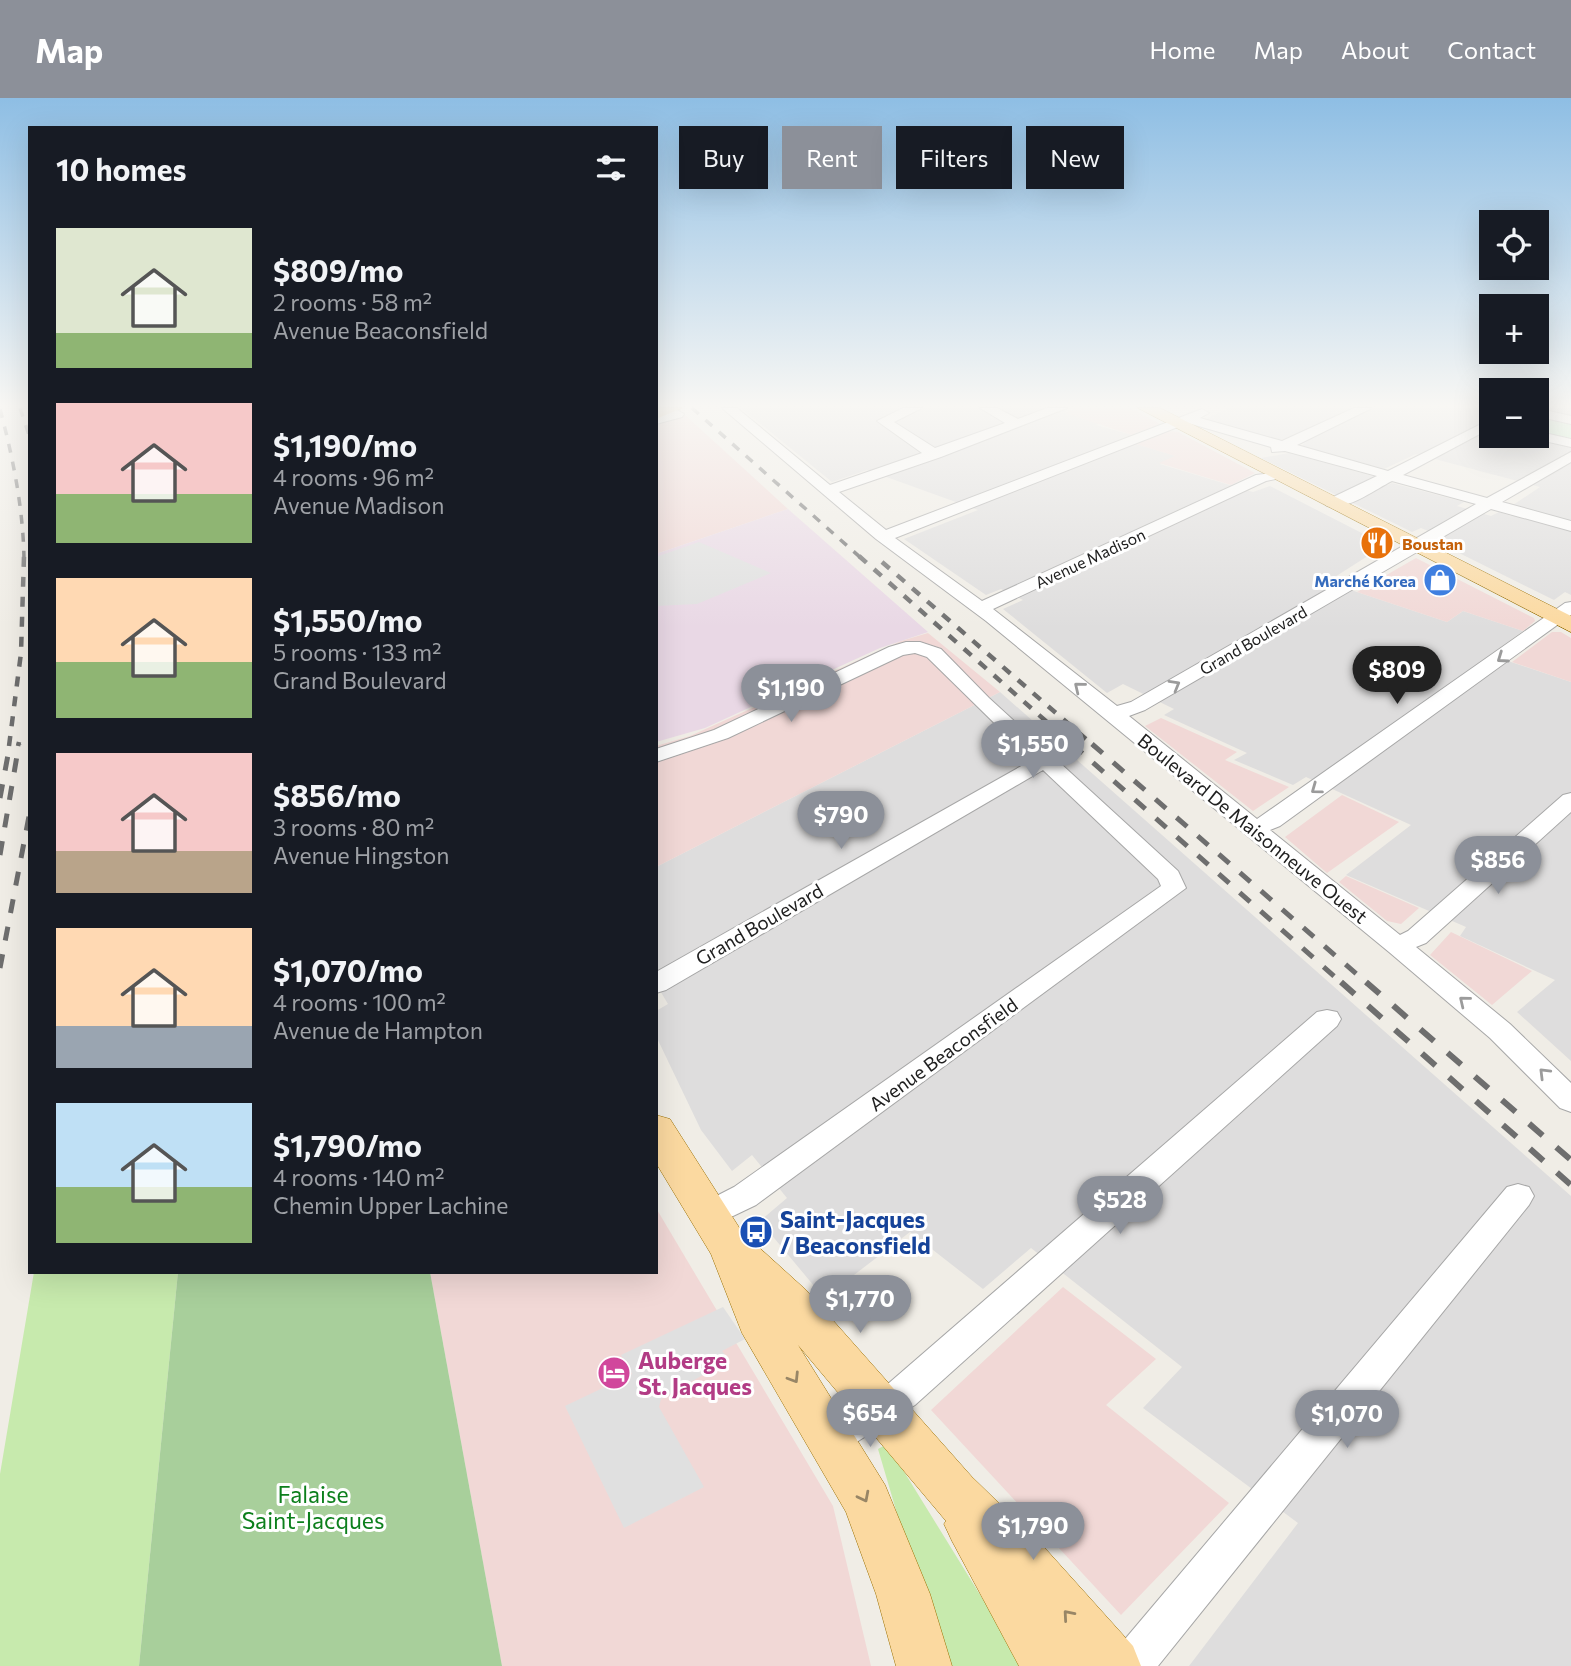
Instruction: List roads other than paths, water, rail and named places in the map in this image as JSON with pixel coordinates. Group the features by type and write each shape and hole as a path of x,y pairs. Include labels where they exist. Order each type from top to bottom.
{"main road":[{"path":"1288,481 1566,617"},
{"path":"658,1132 717,1230 758,1320 862,1493 884,1540 904,1594 924,1666"},
{"path":"717,1230 790,1303 879,1410 954,1494 1024,1564 1113,1666"},
{"path":"954,1494 1049,1666"}],"street":[{"name":"Boulevard De Maisonneuve Ouest","path":"816,481 882,536 981,608 1114,714 1493,1025 1571,1101"},
{"path":"828,491 856,481"},
{"path":"882,536 902,531 1029,481"},
{"name":"Avenue Madison","path":"981,608 1254,481"},
{"path":"1332,503 1379,481"},
{"path":"1408,481 1571,526"},
{"name":"Grand Boulevard","path":"1114,714 1134,709 1527,481"},
{"path":"1253,828 1272,821 1566,617"},
{"path":"658,755 709,739 892,653 918,647 934,653 1046,762"},
{"name":"Grand Boulevard","path":"658,983 1030,768 1046,762"},
{"name":"Avenue Beaconsfield","path":"717,1230 745,1196 1174,888 1168,876 1046,762"},
{"path":"1398,947 1416,937 1571,800"},
{"path":"831,1438 902,1394 1327,1019"},
{"path":"1130,1666 1518,1196"}],"railway":[{"path":"16,481 24,557"},
{"path":"774,481 861,558"},
{"path":"859,556 1074,746"},
{"path":"9,746 21,653 24,557"},
{"path":"882,562 1094,746"},
{"path":"18,746 19,742"},
{"path":"0,798 10,744"},
{"path":"0,855 19,744"},
{"path":"1072,744 1343,984"},
{"path":"1092,744 1368,984"},
{"path":"0,968 28,821"},
{"path":"1341,982 1571,1185"},
{"path":"1366,982 1571,1160"}],"place":[{"name":"Boustan","path":"1377,543"},
{"name":"Marché Korea","path":"1440,580"},
{"name":"Saint-Jacques / Beaconsfield","path":"756,1232"},
{"name":"Auberge St. Jacques","path":"614,1373"}],"park label":[{"name":"Falaise Saint-Jacques","path":"313,1507"}]}
